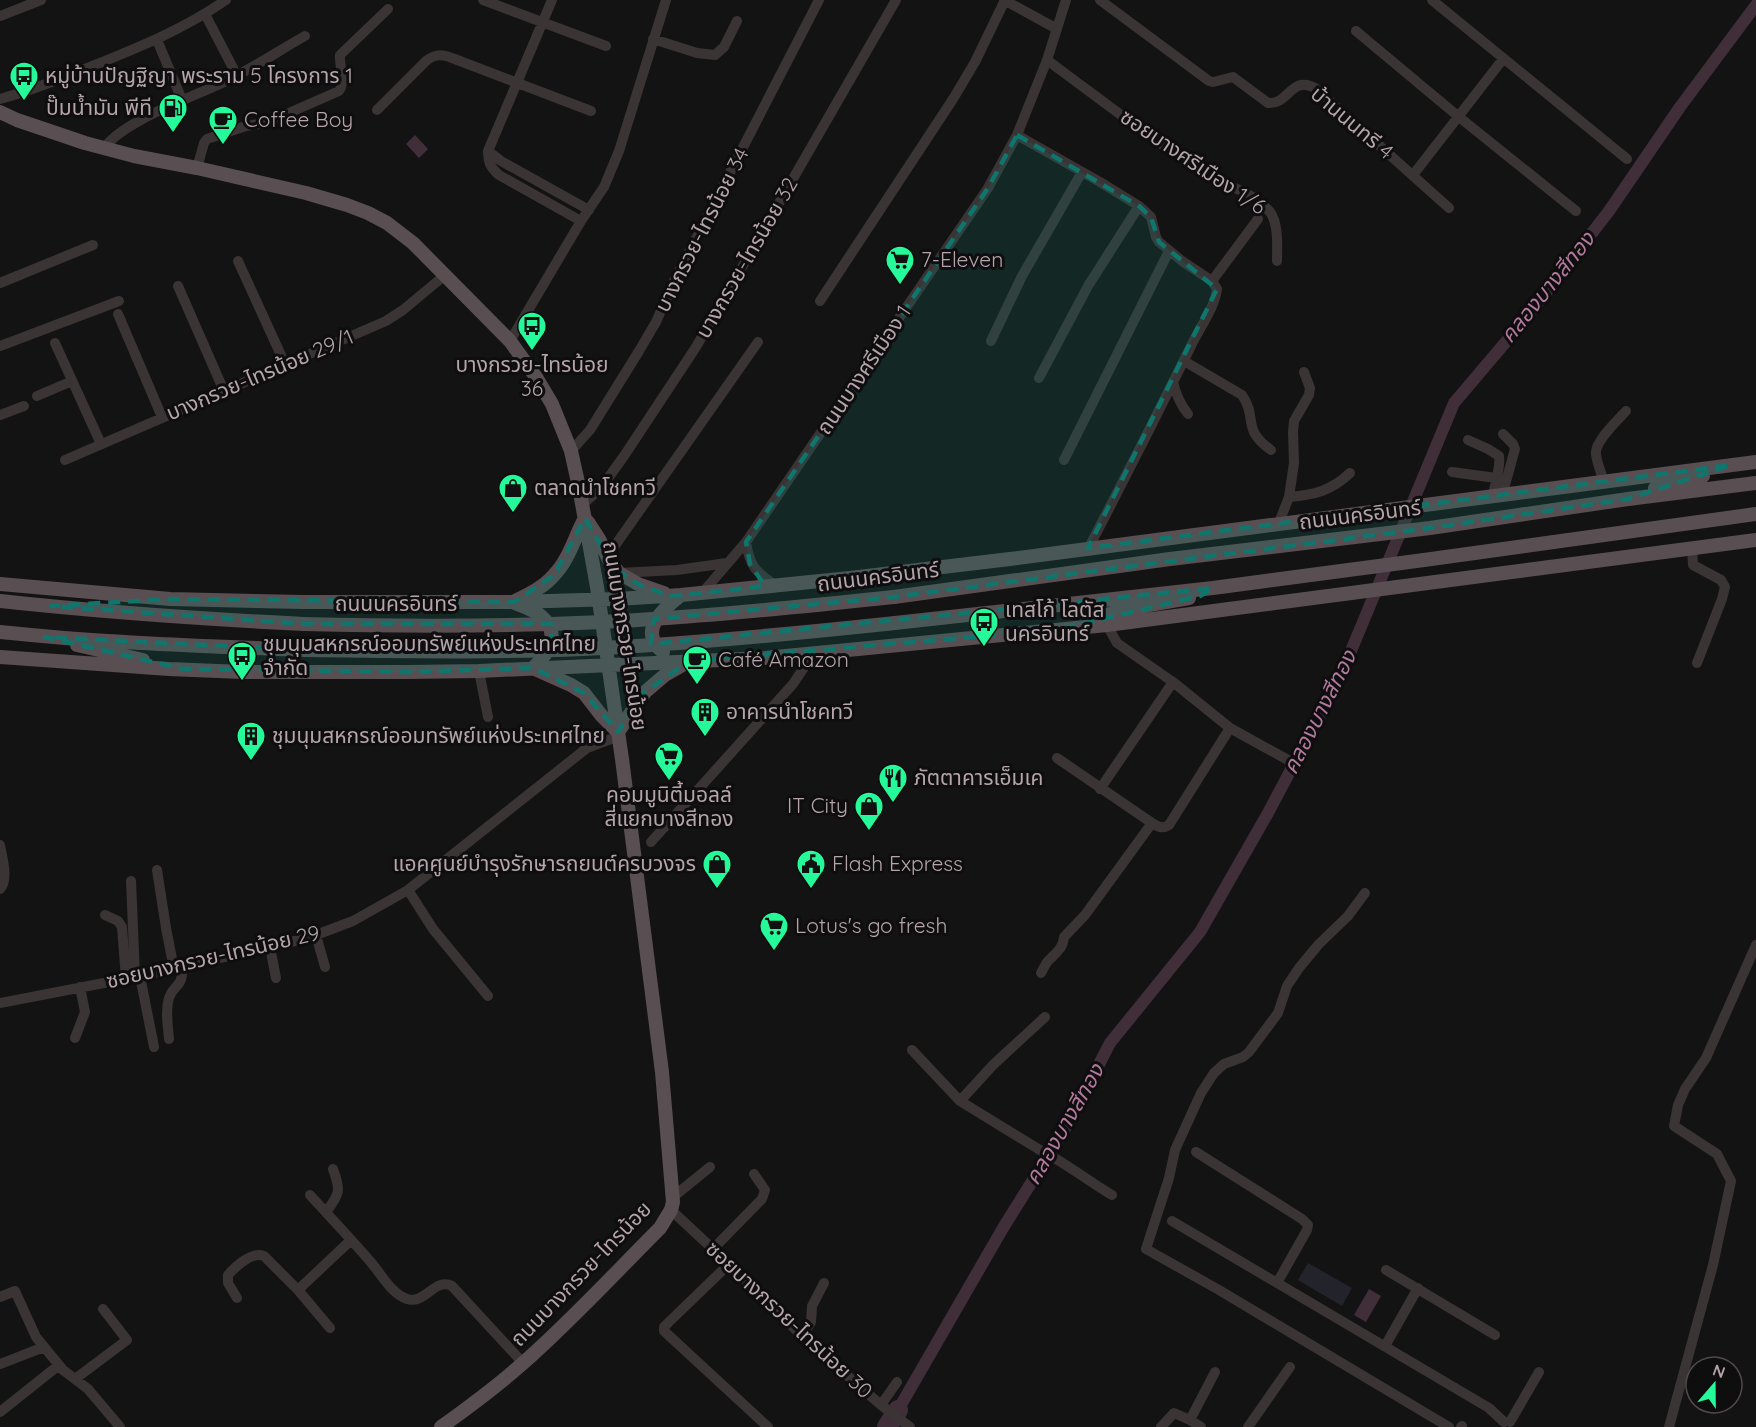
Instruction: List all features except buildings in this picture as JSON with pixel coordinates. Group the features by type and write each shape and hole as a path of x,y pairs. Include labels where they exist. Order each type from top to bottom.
{"main road":[{"name":"ถนนบางกรวย-ไทรน้อย","path":"0,112 17,120 104,148 306,193 368,213 413,243 510,341 552,404 571,451 599,599 619,734 662,1072 672,1203 660,1228 523,1363 441,1427"},
{"name":"ถนนนครอินทร์","path":"0,584 170,599 315,602 513,602 675,595 862,577 1756,462"},
{"path":"1628,499 1655,488 1713,474 1731,465"},
{"name":"ถนนนครอินทร์","path":"0,601 212,619 304,624 401,626 566,624 678,618 894,597 1170,559 1430,528 1756,483"},
{"path":"584,511 607,557 619,573 638,584 675,595 653,624 652,636 655,645 664,652 690,661"},
{"path":"513,602 536,590 555,575 563,565 584,511"},
{"path":"0,632 178,645 438,652 583,649 732,639 1213,588 1756,513"},
{"path":"0,657 255,672 479,671 765,658 1107,625 1756,540"},
{"path":"1056,630 1126,609 1200,596 1213,588"},
{"path":"51,606 170,599"},
{"path":"513,602 541,616 548,624 551,633 548,653 533,668"},
{"path":"45,637 183,669"},
{"path":"533,668 584,693 619,734 645,692 665,675 690,661"}],"street":[{"path":"0,16 41,0"},
{"path":"0,99 29,91 157,40 206,14 226,0"},
{"path":"483,0 606,46"},
{"path":"552,0 488,151 488,162 491,169 498,175 581,221"},
{"path":"510,341 581,221 604,187 619,152 666,0"},
{"name":"บางกรวย-ไทรน้อย 34","path":"571,451 590,430 656,322 675,279 819,0"},
{"name":"บางกรวย-ไทรน้อย 32","path":"584,511 624,456 696,347 896,0"},
{"path":"820,301 953,99 975,62 1004,0 1057,29"},
{"name":"ถนนบางศรีเมือง 1","path":"703,592 746,542 988,189 1017,135 1047,60 1065,0"},
{"name":"บ้านนนทรี 4","path":"1100,0 1209,81 1233,77 1272,104 1297,86 1303,84 1315,88 1449,208"},
{"path":"1432,0 1627,159"},
{"path":"197,168 207,139 246,126 266,123 339,91 343,85 339,64 340,55 388,9"},
{"path":"206,14 233,68"},
{"path":"653,39 697,53 715,55 724,47 737,21"},
{"path":"1356,31 1576,211"},
{"path":"104,148 110,140 144,118 227,81 305,36"},
{"path":"157,40 180,95"},
{"path":"377,110 426,61 433,56 444,55 591,111"},
{"path":"1413,175 1503,59"},
{"name":"ซอยบางศรีเมือง 1/6","path":"1047,60 1200,171 1246,194 1264,207 1270,213 1274,223 1277,261"},
{"path":"1017,135 1139,206 1151,218 1159,242 1214,283 1217,290 1214,303 1088,549"},
{"path":"488,151 494,157 589,210"},
{"path":"991,341 1022,276 1082,172"},
{"path":"1039,378 1088,286 1139,206"},
{"path":"1214,283 1258,219"},
{"path":"0,283 93,245"},
{"path":"1064,460 1169,251"},
{"path":"238,261 285,364"},
{"name":"บางกรวย-ไทรน้อย 29/1","path":"65,460 386,321 445,275"},
{"path":"178,286 224,391"},
{"path":"0,346 119,302"},
{"path":"118,314 162,417"},
{"path":"607,557 758,342"},
{"path":"56,343 101,444"},
{"path":"1184,361 1242,395 1247,403 1249,422 1254,434 1271,450"},
{"path":"1278,525 1289,497 1294,463 1294,421 1309,395 1310,388 1304,372"},
{"path":"37,396 72,381"},
{"path":"1173,382 1177,397 1188,414"},
{"path":"0,415 24,406"},
{"path":"1604,483 1595,453 1596,448 1626,411"},
{"path":"1498,496 1515,449 1503,434"},
{"path":"1468,440 1499,456 1500,462 1496,478 1498,496"},
{"path":"1452,472 1496,478"},
{"path":"1289,497 1308,495 1327,489 1339,484 1350,473"},
{"path":"746,542 750,564 760,575 775,585"},
{"path":"1692,548 1693,565 1721,580 1725,587 1697,663"},
{"path":"619,573 677,570 727,563"},
{"path":"1107,625 1117,643 1173,682 1230,728 1288,760"},
{"path":"651,842 793,684 811,653"},
{"path":"479,671 488,717"},
{"path":"1100,789 1173,682"},
{"path":"1057,758 1100,789 1162,828 1169,825 1230,728"},
{"name":"ซอยบางกรวย-ไทรน้อย 29","path":"0,1003 178,968 316,935 353,921 408,890 587,748 619,734"},
{"path":"1041,973 1063,943 1064,937 1085,915 1152,823"},
{"path":"0,844 4,879 4,884 0,889"},
{"path":"157,870 166,928 181,982 169,996 169,1039"},
{"path":"130,881 133,977"},
{"path":"408,890 433,929 488,996"},
{"path":"1365,893 1348,916 1319,944 1299,968 1287,986 1278,1013 1249,1052 1243,1057 1224,1064 1214,1072 1175,1150 1146,1249 1449,1427"},
{"path":"105,915 118,921 122,927 133,977 154,1047"},
{"path":"316,935 325,967"},
{"path":"1669,1427 1713,1265 1731,1181 1717,1154 1674,1125 1678,1105 1685,1089 1706,1058 1756,945"},
{"path":"270,946 276,978"},
{"path":"75,1038 85,1012 80,987"},
{"path":"960,1101 993,1065 1045,1017"},
{"path":"912,1050 960,1101 1054,1157 1112,1195"},
{"path":"1196,1152 1308,1225 1277,1283"},
{"path":"672,1203 710,1167"},
{"path":"326,1212 338,1193 339,1185 333,1169"},
{"path":"712,1250 762,1200 765,1190 754,1174"},
{"path":"310,1195 396,1293 412,1301 441,1284 447,1283 523,1363"},
{"name":"ซอยบางกรวย-ไทรน้อย 30","path":"672,1203 712,1250 802,1336 906,1424"},
{"path":"1172,1221 1489,1408 1508,1425 1539,1372"},
{"path":"298,1290 351,1240"},
{"path":"237,1299 228,1283 228,1275 253,1255 259,1253 298,1290 330,1328"},
{"path":"729,1264 664,1327 664,1331 768,1427"},
{"path":"1386,1270 1495,1335"},
{"path":"802,1336 811,1322 812,1306 824,1283"},
{"path":"1385,1346 1418,1288"},
{"path":"0,1297 15,1291 36,1337 59,1365 88,1389 120,1427"},
{"path":"75,1379 127,1340 103,1309"},
{"path":"0,1364 44,1347"},
{"path":"0,1412 59,1365"},
{"path":"1248,1427 1290,1367"},
{"path":"1190,1420 1215,1372"},
{"path":"884,1406 897,1382"},
{"path":"1161,1427 1174,1413 1201,1427"}],"highlighted area":[{"path":"1017,135 1139,206 1151,217 1159,242 1217,289 1088,548 1731,465 1628,499 1430,528 894,597 654,619 651,644 1213,588 1200,596 1056,630 690,661 645,692 618,732 584,693 533,668 408,672 183,669 45,637 306,650 551,650 551,624 304,624 51,606 170,599 514,602 554,575 585,518 615,569 638,584 670,596 765,586 750,564 746,542 988,188"}],"shaded area":[{"path":"415,135 428,149 419,158 406,144"},
{"path":"1308,1263 1352,1288 1342,1306 1298,1280"},
{"path":"1369,1289 1381,1296 1366,1322 1354,1315"}],"waterway":[{"name":"คลองบางสีทอง","path":"898,1410 1003,1228 1071,1119 1110,1043 1200,932 1268,813 1341,675 1454,403 1527,317 1609,211 1680,107 1756,5"},
{"name":"คลองบางสีทอง","path":"887,1427 898,1410"}],"place":[{"name":"หมู่บ้านปัญฐิญา พระราม 5 โครงการ 1","path":"24,102"},
{"name":"ปั๊มน้ำมัน พีที","path":"173,134"},
{"name":"Coffee Boy","path":"223,146"},
{"name":"7-Eleven","path":"900,286"},
{"name":"บางกรวย-ไทรน้อย 36","path":"532,352"},
{"name":"ตลาดนำโชคทวี","path":"513,514"},
{"name":"เทสโก้ โลตัส นครอินทร์","path":"984,648"},
{"name":"ชุมนุมสหกรณ์ออมทรัพย์แห่งประเทศไทย จำกัด","path":"242,682"},
{"name":"Café Amazon","path":"697,686"},
{"name":"อาคารนำโชคทวี","path":"705,738"},
{"name":"ชุมนุมสหกรณ์ออมทรัพย์แห่งประเทศไทย","path":"251,762"},
{"name":"คอมมูนิตี้มอลล์ สี่แยกบางสีทอง","path":"669,782"},
{"name":"ภัตตาคารเอ็มเค","path":"893,804"},
{"name":"IT City","path":"869,832"},
{"name":"แอคศูนย์บำรุงรักษารถยนต์ครบวงจร","path":"717,890"},
{"name":"Flash Express","path":"811,890"},
{"name":"Lotus's go fresh","path":"774,952"}]}
